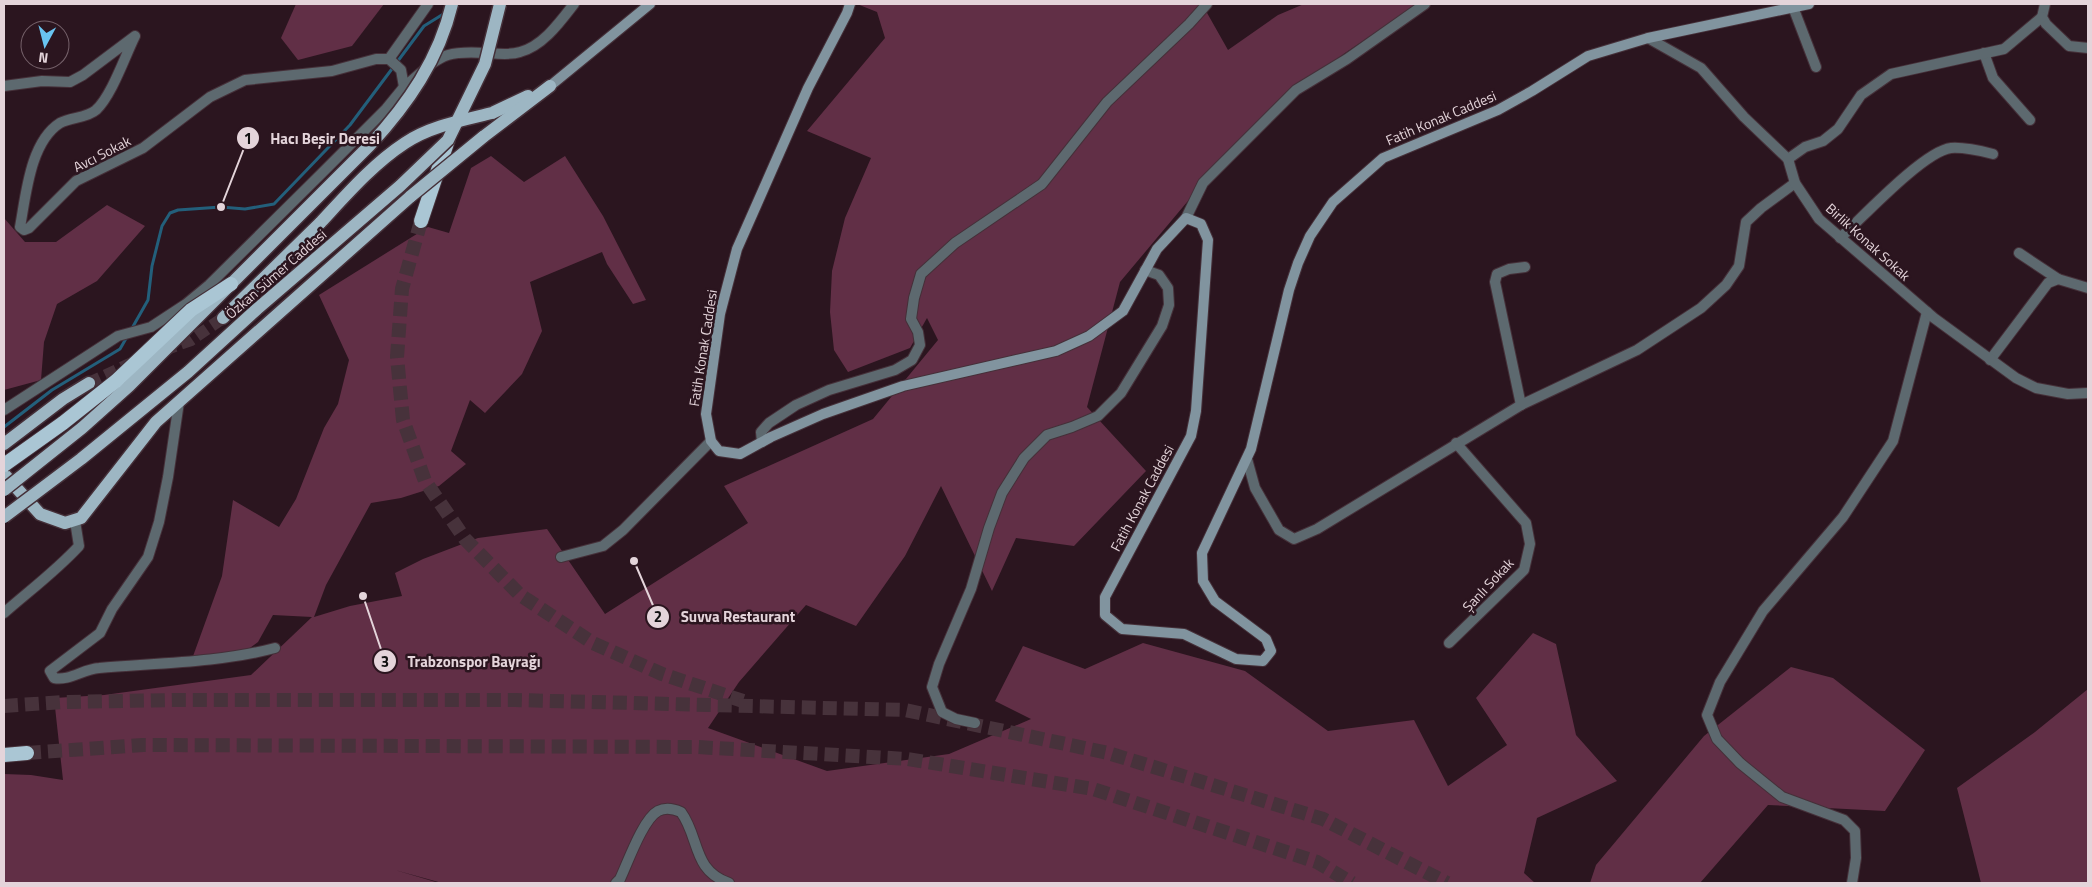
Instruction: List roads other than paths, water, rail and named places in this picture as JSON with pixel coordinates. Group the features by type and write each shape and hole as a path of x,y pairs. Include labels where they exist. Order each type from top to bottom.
{"highway":[{"path":"422,222 448,140"},
{"path":"4,465 63,423 116,380 191,310 232,284"},
{"path":"4,755 27,752"}],"main road":[{"name":"Özkan Sümer Caddesi","path":"4,490 82,428 129,386 397,116 421,81 438,45 452,4"},
{"name":"Özkan Sümer Caddesi","path":"4,516 81,459 188,372 257,309 400,186 448,140 485,64 500,4"},
{"path":"4,474 40,514 65,523 81,518 101,495 156,422 412,196 650,4"},
{"name":"Fatih Konak Caddesi","path":"711,441 706,414 720,314 737,249 808,88 850,4"},
{"name":"Fatih Konak Caddesi","path":"1186,218 1201,224 1208,240 1196,411 1190,436 1105,597 1105,616 1122,629 1184,634 1236,659 1262,661 1271,651 1266,638 1215,601 1203,580 1202,553 1247,459 1263,401 1288,290 1298,263 1310,236 1333,202 1383,158 1498,110 1532,92 1588,56 1648,38 1809,4"},
{"path":"223,318 321,222 358,182 406,142 427,132 492,113 550,86"},
{"path":"711,441 719,451 740,454 823,414 902,386 1056,351 1089,336 1123,311 1157,249 1186,218"},
{"path":"4,444 63,399 89,383"}],"street":[{"path":"404,87 401,70 389,59 428,4"},
{"path":"4,410 118,336 151,327 168,317 209,285 386,109 404,87 429,66 446,56 464,52 507,54 521,52 540,42 574,4"},
{"path":"762,442 761,432 769,423 796,405 829,390 895,370 912,360 920,345 918,332 911,319 914,298 921,274 955,243 1042,184 1107,102 1189,24 1207,4"},
{"path":"1186,218 1203,183 1296,90 1346,59 1425,4"},
{"path":"1788,160 1806,147 1823,141 1838,129 1861,95 1891,74 2004,49 2042,17 2045,4"},
{"path":"1793,7 1816,67"},
{"path":"2042,17 2046,24 2069,46 2088,48"},
{"name":"Avcı Sokak","path":"4,86 42,81 70,82 91,70 135,36 105,100 94,112 61,122 51,131 38,148 20,227 24,230 29,228 76,181 143,148 210,98 245,80 332,71 376,60 389,59"},
{"name":"Birlik Konak Sokak","path":"1648,38 1701,68 1744,117 1788,160 1795,184 1818,219 1927,312 2016,378 2036,388 2068,394 2088,393"},
{"path":"1984,54 1993,78 2030,120"},
{"path":"1840,238 1911,172 1939,152 1952,148 1993,154"},
{"path":"1247,459 1255,488 1279,530 1294,539 1317,529 1521,405 1638,350 1701,308 1726,285 1739,266 1746,222 1761,208 1795,184"},
{"path":"2018,253 2058,279 2088,288"},
{"path":"1521,405 1495,282 1497,274 1525,267"},
{"path":"975,723 956,719 942,712 932,686 939,664 971,589 989,528 1002,494 1024,458 1048,435 1098,416 1121,393 1162,326 1168,305 1168,288 1160,275 1145,270"},
{"path":"1990,360 2048,282 2058,279"},
{"path":"1852,883 1856,858 1855,831 1844,820 1782,797 1740,763 1717,739 1707,715 1720,682 1763,611 1842,517 1893,441 1927,312"},
{"path":"179,402 159,522 148,557 112,609 100,633 50,671 54,678 62,679 96,668 135,667 243,656 275,648"},
{"path":"561,557 603,546 624,530 711,441"},
{"name":"Şanlı Sokak","path":"1449,643 1524,570 1530,544 1526,523 1456,443"},
{"path":"4,613 37,583 60,566 78,546 76,520"},
{"path":"618,882 648,821 658,811 665,808 681,812 689,823 701,861 711,874 729,883"}],"waterway":[{"path":"131,330 148,300 152,266 162,226 170,213 178,210 221,207 245,209 274,204 350,125 424,26 445,13"},
{"path":"4,427 52,390 120,349 128,335"}],"tunnel":[{"path":"421,221 402,289 397,357 403,420 425,481 465,539 520,595 593,643 662,674 743,701"},
{"path":"164,350 191,340 223,318"},
{"path":"89,383 134,362"},
{"path":"4,706 63,702 179,700 515,700 905,710 1108,753 1323,819 1447,883"},
{"path":"27,753 143,745 697,747 908,759 1093,789 1317,862 1352,883"}],"place":[{"name":"Hacı Beşir Deresi","path":"221,207"},
{"name":"Suvva Restaurant","path":"634,561"},
{"name":"Trabzonspor Bayrağı","path":"363,596"}]}
